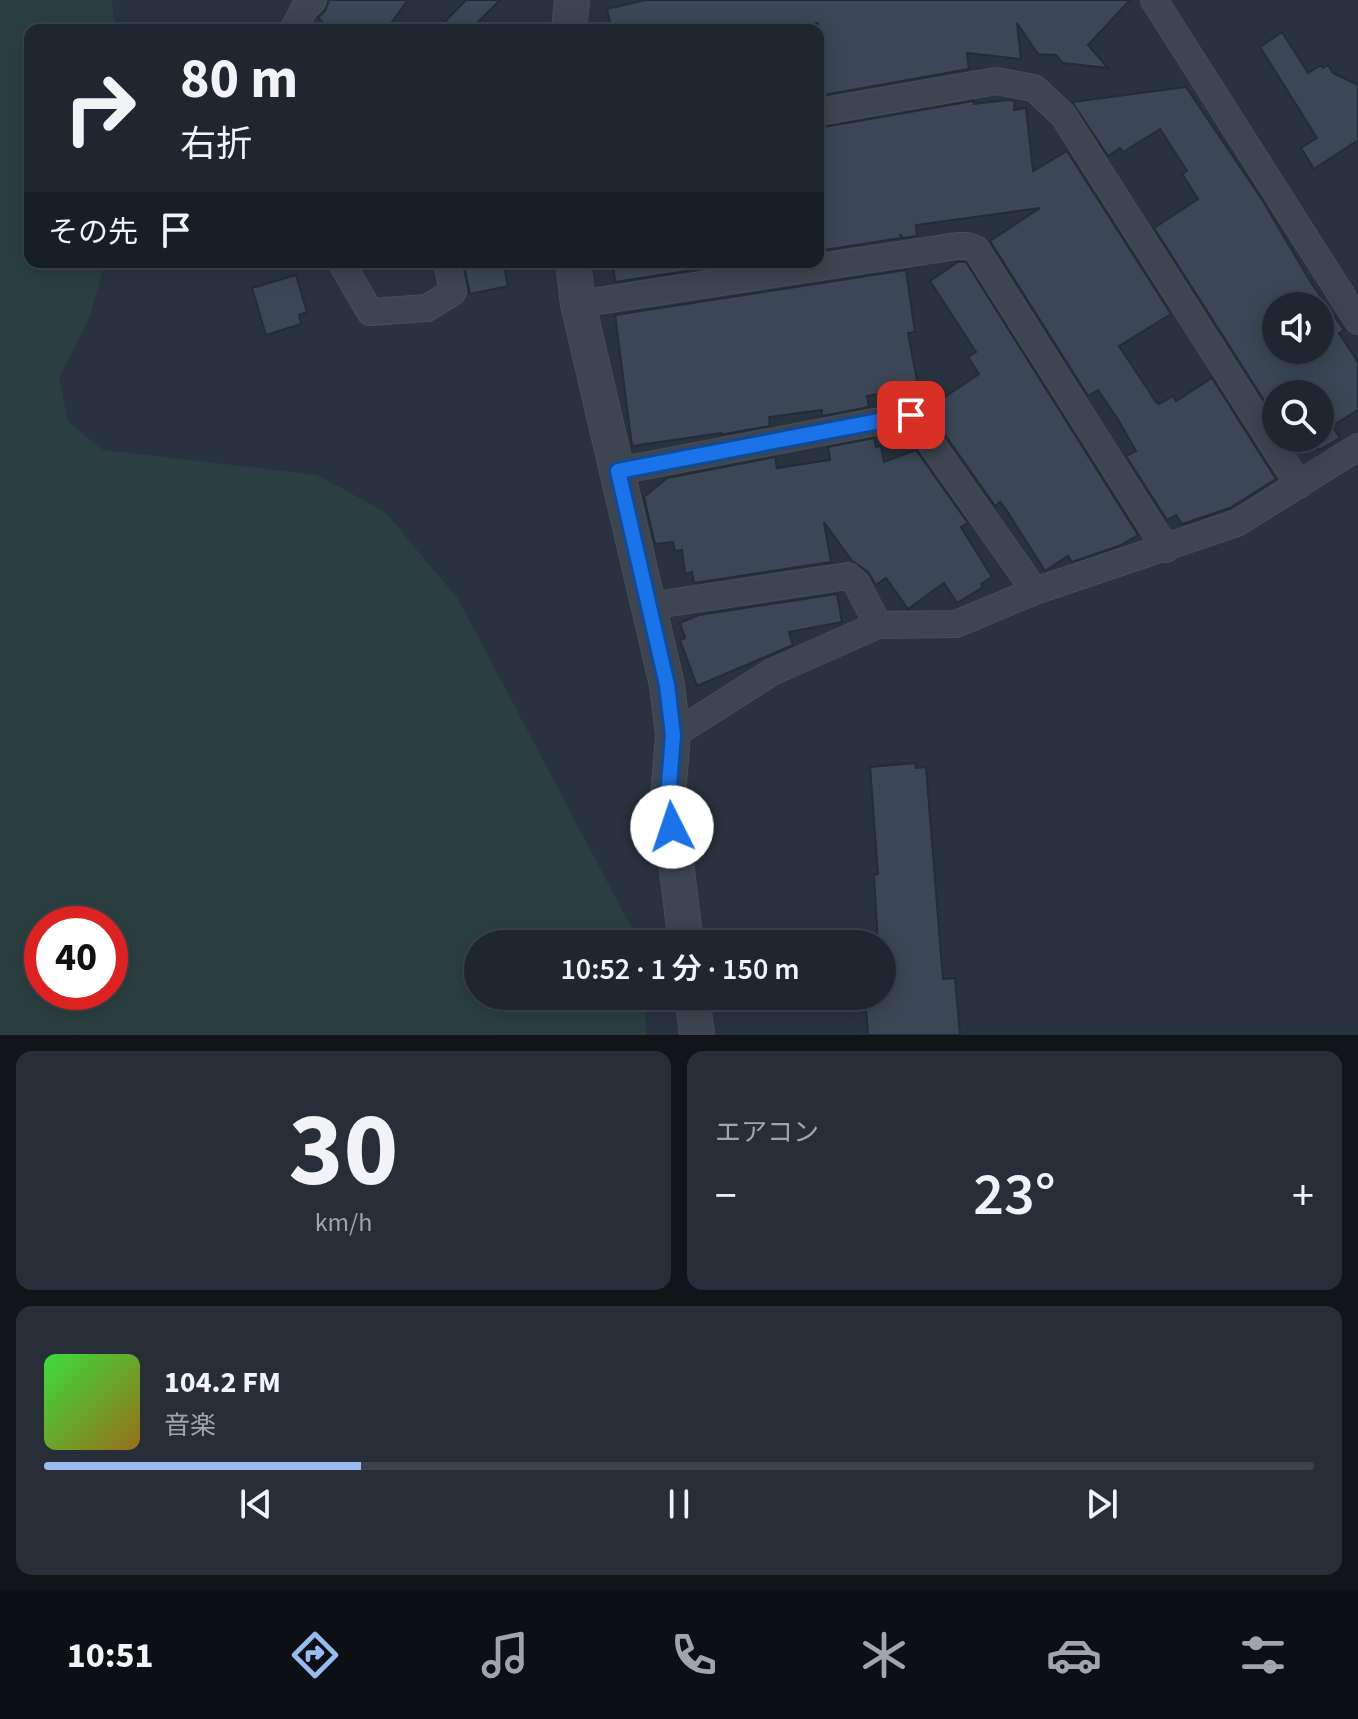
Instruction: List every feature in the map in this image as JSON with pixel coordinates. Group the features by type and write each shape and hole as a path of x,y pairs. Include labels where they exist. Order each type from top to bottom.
{"street":[{"path":"296,24 313,0"},
{"path":"570,24 572,0"},
{"path":"1154,0 1358,321"},
{"path":"824,111 996,81 1034,88 1063,115 1299,485"},
{"path":"824,266 957,246 976,249 1166,549"},
{"path":"344,268 370,312 427,308 453,292 448,268"},
{"path":"574,268 578,304 667,685 673,735 668,797 684,930"},
{"path":"578,304 813,268"},
{"path":"618,471 911,415 1035,591"},
{"path":"673,735 772,672 878,625 956,624 1035,591 1237,523 1358,447"},
{"path":"649,606 848,576 857,584 878,625"},
{"path":"694,1010 697,1035"}],"green space":[{"path":"0,0 112,0 114,24 24,24 24,268 103,268 89,319 59,377 68,422 103,450 317,475 385,512 458,599 633,930 464,930 464,1010 645,1010 646,1035 0,1035"}],"building":[{"path":"329,0 408,0 390,24 325,24 318,18"},
{"path":"466,0 500,0 476,24 443,24"},
{"path":"645,0 1130,0 1088,45 1108,68 1063,63 1056,55 1038,54 1017,23 1021,59 967,53 969,69 824,95 824,24 611,24 607,9"},
{"path":"1282,32 1308,73 1321,65 1323,68 1328,65 1333,73 1358,85 1358,140 1314,169 1301,148 1317,138 1260,47"},
{"path":"1186,87 1261,198 1318,292 1262,292 1262,364 1334,364 1334,316 1344,330 1339,333 1358,362 1358,410 1334,425 1334,380 1262,380 1262,397 1154,228 1198,199 1182,174 1187,171 1160,129 1123,152 1120,148 1108,156 1072,102"},
{"path":"1008,100 1015,101 1014,110 1026,108 1033,171 1067,151 1171,314 1119,346 1156,402 1159,404 1173,396 1176,401 1212,378 1276,479 1230,508 1182,524 1176,515 1167,520 1126,456 1136,451 1119,421 1098,390 1088,396 990,241 1040,208 916,225 917,236 903,238 900,234 901,238 824,250 824,127 973,101 974,104"},
{"path":"958,262 966,262 1138,535 1119,546 1072,562 1068,556 1045,571 1005,508 1000,502 995,506 927,409 979,374 968,357 976,352 930,281"},
{"path":"464,268 504,268 508,286 470,294"},
{"path":"614,268 706,268 615,282"},
{"path":"906,270 915,332 908,333 918,386 867,396 869,407 822,416 822,410 769,417 770,426 632,446 615,315"},
{"path":"296,275 307,312 299,315 301,324 266,335 252,288"},
{"path":"874,438 876,447 881,446 884,462 916,450 968,523 961,527 992,577 981,584 983,587 957,603 944,583 908,609 886,578 876,585 868,572 852,561 824,522 831,562 694,583 692,572 685,574 682,550 675,551 673,542 655,544 644,497 667,478 775,457 777,468 830,460 828,447"},
{"path":"837,594 842,622 789,632 793,645 697,686 680,640 685,638 680,623 699,615"},
{"path":"915,763 916,768 926,767 943,979 955,978 960,1035 868,1035 866,1010 896,1010 896,930 877,930 874,875 878,874 870,767"}],"route":[{"path":"672,827 668,797 673,735 667,685 618,471 911,415"}]}
